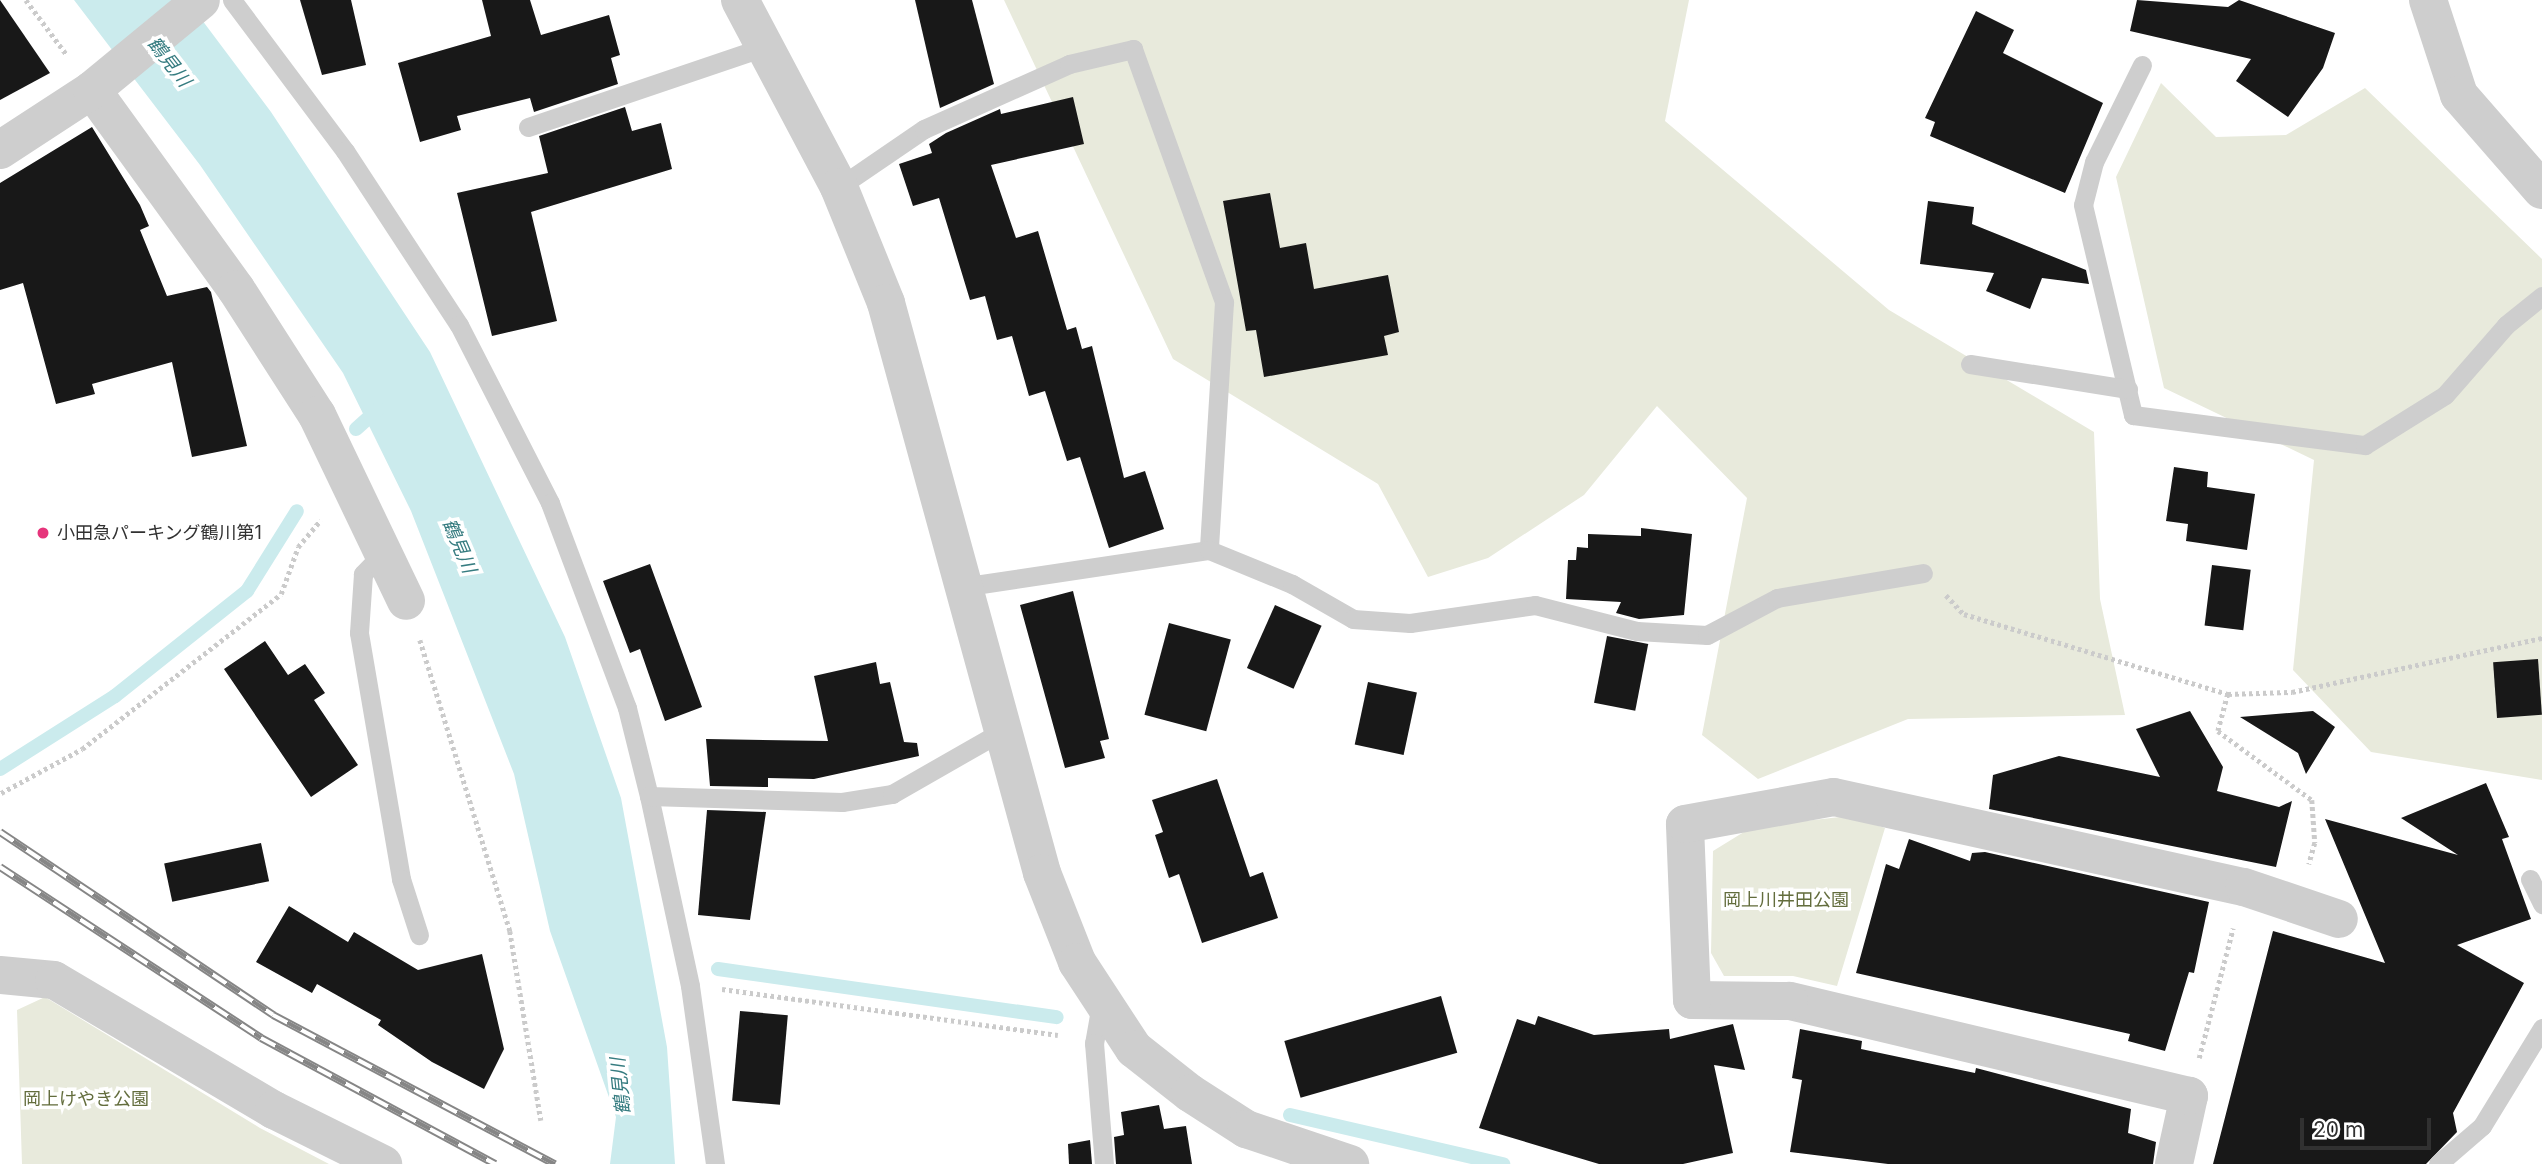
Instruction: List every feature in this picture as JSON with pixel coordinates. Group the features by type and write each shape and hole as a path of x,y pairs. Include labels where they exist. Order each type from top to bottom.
{"street":[{"path":"0,150 98,85 201,0"},
{"path":"740,0 839,187 917,398 968,586 1002,731 1042,873 1077,962 1101,1004 1134,1049 1189,1093 1247,1129 1350,1164"},
{"path":"2428,0 2459,95 2542,190"},
{"path":"98,85 236,289 317,415 385,551 406,601"},
{"path":"2174,1164 2189,1096 1789,1001 1692,1000 1685,824 1834,797 2244,887 2295,909 2339,919"},
{"path":"0,975 54,980 274,1110 383,1164"}],"lane":[{"path":"232,0 345,151 459,325 505,408 584,590 627,708 649,796 690,986 715,1164"},
{"path":"528,127 765,47"},
{"path":"839,187 924,130 1069,64 1132,49 1224,302 1209,550"},
{"path":"2142,65 2094,162 2083,205 2133,415 2365,445 2445,395 2506,325 2542,296"},
{"path":"1970,364 2128,389"},
{"path":"968,586 1209,550 1292,584 1353,619 1410,623 1535,605 1637,631 1707,635 1777,598 1923,573"},
{"path":"385,551 363,574 359,634 398,869 419,934"},
{"path":"649,796 842,802 892,794 1002,731"},
{"path":"2530,879 2542,904"},
{"path":"1101,1004 1094,1043 1104,1164"},
{"path":"2438,1164 2482,1126 2542,1028"}],"path":[{"path":"26,0 98,85"},
{"path":"1,793 82,749 281,594 298,547 331,507"},
{"path":"1923,573 1964,614 2228,694 2292,692 2542,638"},
{"path":"406,601 487,844 528,1023 541,1120"},
{"path":"2228,694 2218,731 2312,800 2315,843 2295,909"},
{"path":"2189,1096 2244,887"},
{"path":"690,986 808,996 1058,1035"}],"green space":[{"path":"1004,0 1689,0 1665,121 1889,310 2094,432 2100,599 2125,715 1908,719 1758,779 1702,735 1747,498 1657,406 1584,495 1488,558 1428,577 1378,484 1173,359"},
{"path":"2161,83 2216,137 2286,135 2365,88 2542,259 2542,780 2371,752 2293,670 2314,460 2164,388 2116,177"},
{"name":"岡上川井田公園","path":"1849,816 1885,828 1837,986 1793,976 1724,976 1711,953 1713,851 1752,827"},
{"name":"岡上けやき公園","path":"45,997 260,1128 329,1164 22,1164 17,1010"}],"water":[{"name":"鶴見川","path":"74,0 187,0 271,112 430,352 565,637 621,798 667,1047 675,1164 610,1164 616,1117 550,931 514,774 411,511 343,373 200,165"}],"building":[{"path":"0,0 50,73 0,100"},
{"path":"300,0 351,0 366,65 322,75"},
{"path":"482,0 530,0 541,35 609,15 620,55 611,58 618,84 534,112 530,98 457,116 461,130 420,142 398,63 491,36"},
{"path":"915,0 972,0 994,84 940,108"},
{"path":"2137,0 2228,7 2239,0 2335,33 2323,68 2288,117 2236,81 2251,59 2130,31"},
{"path":"1976,11 2014,30 2003,53 2103,103 2065,193 1930,136 1935,122 1925,118"},
{"path":"1073,97 1084,144 991,165 1016,238 1038,231 1067,330 1076,327 1082,349 1092,346 1124,478 1145,471 1164,529 1109,548 1080,457 1067,461 1045,391 1029,396 1012,336 997,340 985,296 970,300 939,198 913,206 899,164 932,153 929,144 946,133 1000,109 1001,114"},
{"path":"625,107 632,131 661,123 672,169 531,212 557,321 492,336 457,193 548,173 539,136"},
{"path":"92,127 140,205 149,226 140,230 167,296 207,287 211,292 247,446 192,457 172,362 92,384 95,394 56,404 23,283 0,290 0,183"},
{"path":"1270,193 1280,248 1306,243 1314,289 1388,275 1399,332 1384,336 1388,355 1264,377 1256,330 1246,331 1223,201"},
{"path":"1928,201 1974,207 1972,224 2086,270 2089,284 2042,278 2030,309 1986,291 1994,273 1920,264"},
{"path":"2174,467 2208,472 2207,487 2255,494 2247,550 2186,541 2188,524 2166,521"},
{"path":"1641,528 1692,534 1684,615 1639,619 1616,613 1621,602 1566,599 1568,560 1576,560 1577,547 1588,548 1588,534 1641,536"},
{"path":"650,564 702,707 665,721 640,649 630,653 603,581"},
{"path":"2212,565 2251,570 2243,630 2205,626"},
{"path":"1073,591 1109,739 1100,741 1105,758 1065,768 1020,605"},
{"path":"1275,605 1322,626 1294,689 1247,668"},
{"path":"1169,623 1231,640 1206,731 1144,715"},
{"path":"1607,636 1648,644 1635,711 1594,703"},
{"path":"265,641 288,675 305,664 325,693 314,700 358,765 311,797 224,669"},
{"path":"2538,659 2542,715 2497,718 2493,662"},
{"path":"876,662 880,684 890,682 904,742 917,743 919,756 814,779 768,778 768,787 710,786 706,739 828,741 814,676"},
{"path":"1368,682 1417,692 1404,755 1355,745"},
{"path":"2190,711 2223,767 2217,791 2279,807 2292,801 2276,867 1989,809 1993,775 2059,756 2160,777 2136,729"},
{"path":"2313,711 2335,727 2306,774 2298,753 2240,717"},
{"path":"1217,779 1250,877 1263,872 1278,918 1202,943 1179,874 1169,878 1155,835 1163,832 1152,800"},
{"path":"2486,783 2509,837 2502,839 2531,919 2457,945 2524,983 2453,1113 2457,1132 2426,1164 2213,1164 2273,931 2385,963 2325,819 2458,855 2401,818"},
{"path":"707,810 766,812 750,920 698,915"},
{"path":"1909,839 1970,861 1972,853 1985,852 2209,902 2194,973 2189,972 2165,1051 2128,1041 2130,1034 1856,973 1886,864 1899,869"},
{"path":"261,843 269,881 172,902 164,864"},
{"path":"289,906 348,942 354,932 418,970 482,954 504,1049 484,1089 432,1062 378,1025 381,1020 317,984 312,993 256,962"},
{"path":"1441,996 1457,1053 1301,1098 1284,1041"},
{"path":"740,1011 788,1015 780,1105 732,1101"},
{"path":"1538,1016 1594,1035 1669,1029 1670,1039 1733,1024 1745,1070 1714,1065 1733,1153 1683,1164 1599,1164 1479,1128 1517,1019 1535,1025"},
{"path":"1800,1029 1862,1041 1861,1049 1975,1073 1976,1068 2131,1109 2128,1133 2156,1142 2153,1164 1888,1164 1790,1152 1802,1080 1792,1078"},
{"path":"1159,1105 1164,1129 1186,1126 1192,1164 1116,1164 1114,1137 1124,1135 1121,1112"},
{"path":"1090,1140 1092,1164 1069,1164 1068,1144"}],"waterway":[{"path":"356,429 378,409"},
{"path":"0,769 115,696 247,591 297,511"},
{"path":"718,969 1057,1017"},
{"path":"1290,1115 1503,1164"}],"railway":[{"path":"0,832 273,1015 555,1164"},
{"path":"0,867 261,1038 495,1164"}],"place":[{"name":"小田急パーキング鶴川第1","path":"43,533"}]}
